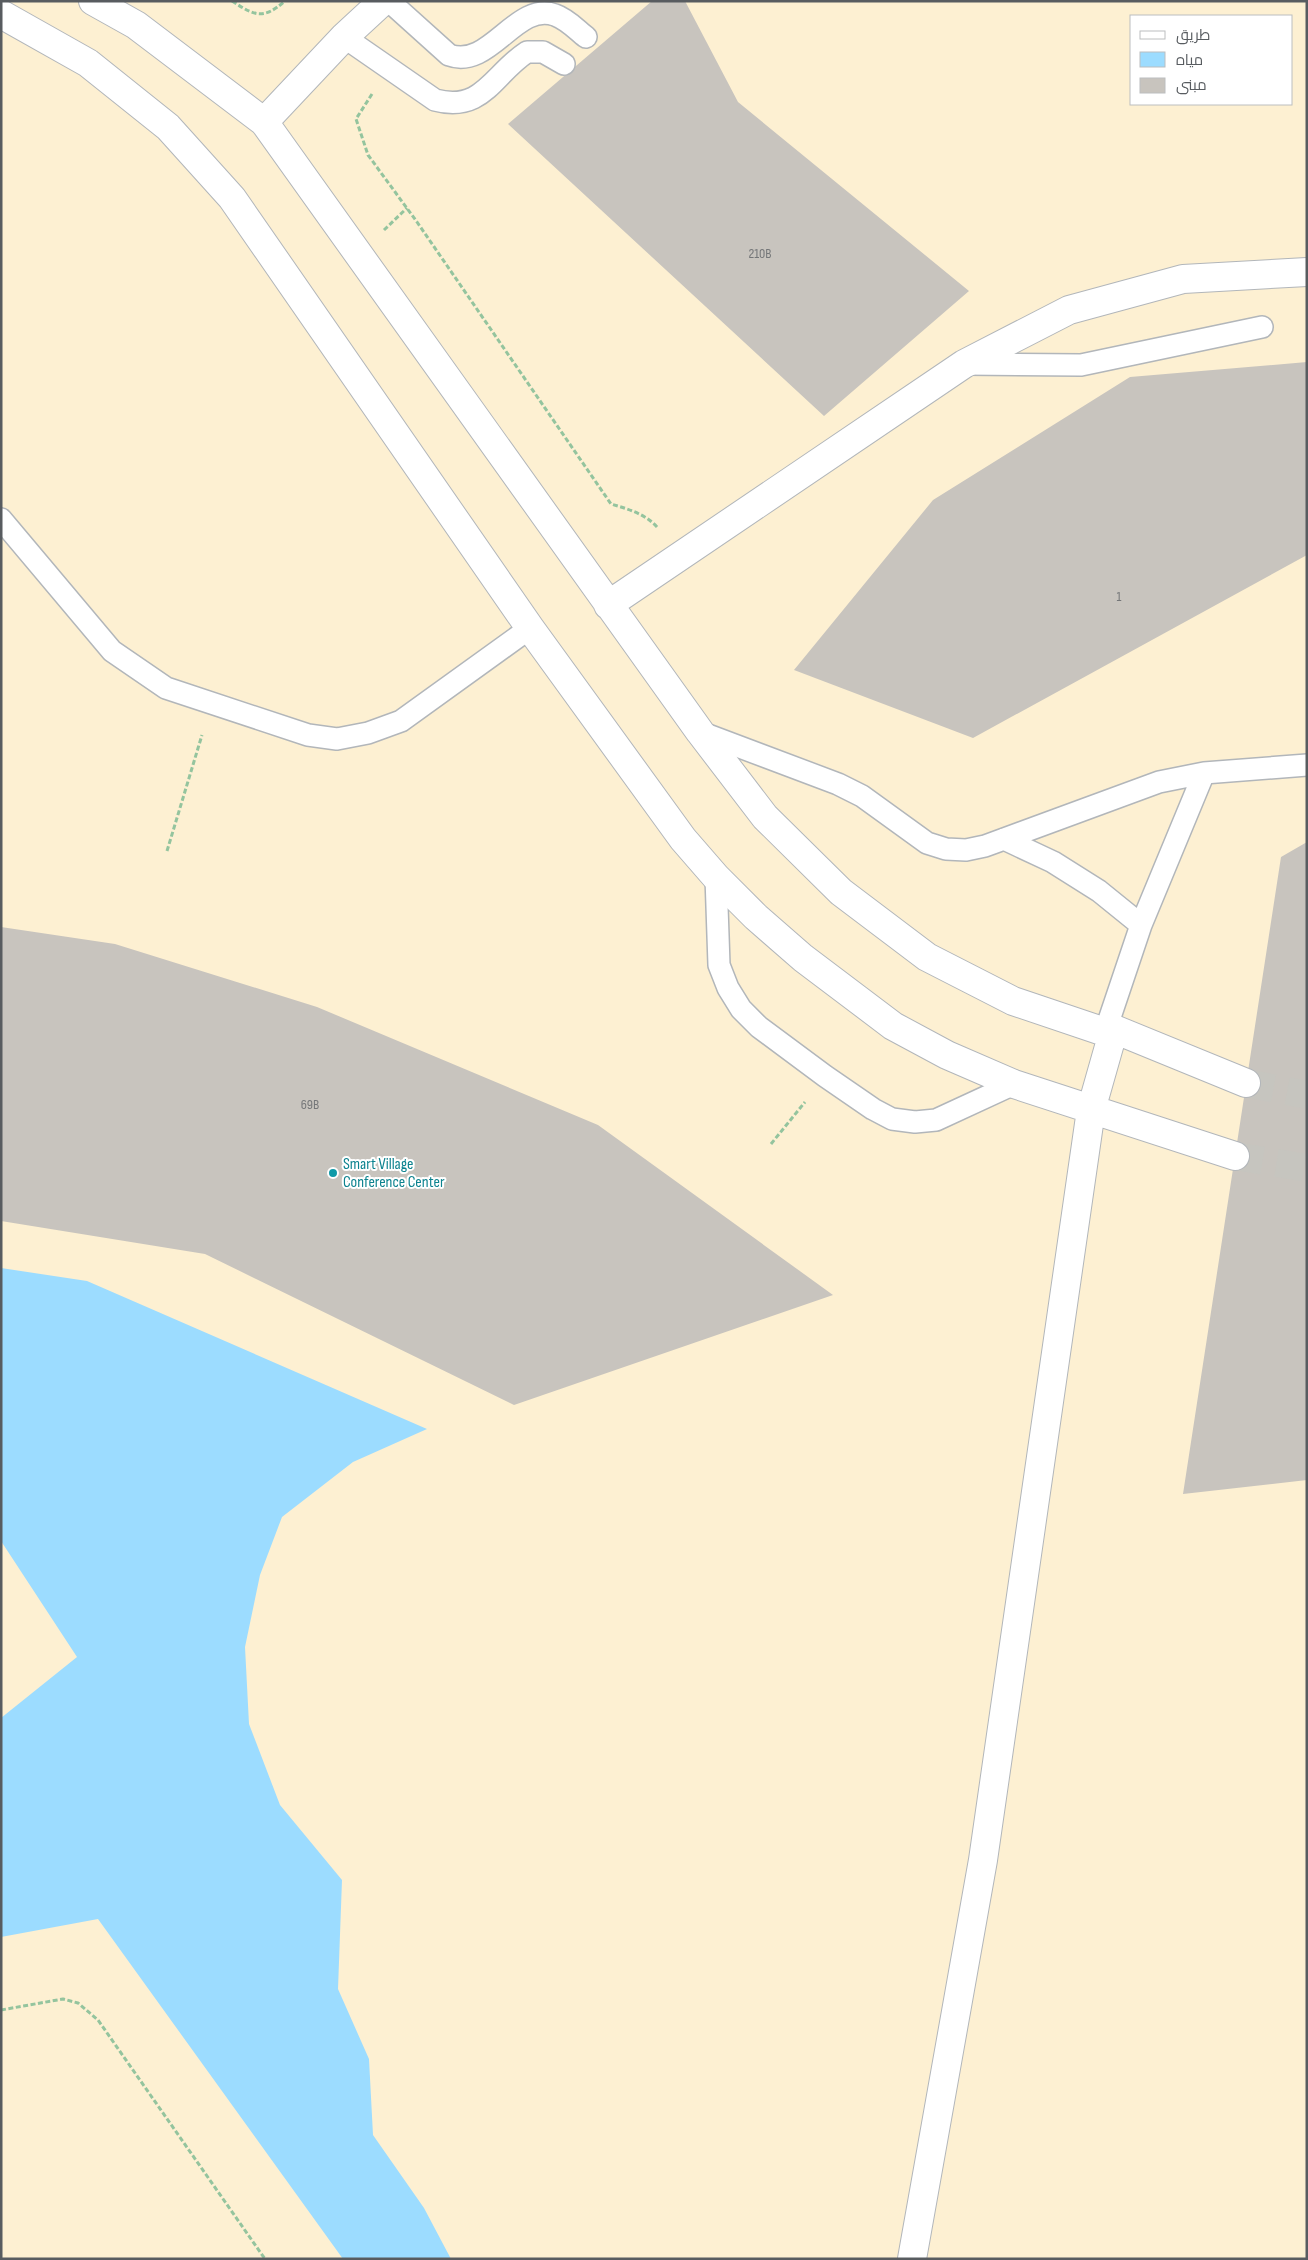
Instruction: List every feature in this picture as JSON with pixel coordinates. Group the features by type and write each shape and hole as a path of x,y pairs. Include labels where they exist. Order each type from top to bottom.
{"street":[{"path":"93,1 136,25 264,122 700,732 765,817 841,892 919,951 1013,1001 1110,1031 1246,1083"},
{"path":"264,122 344,37 383,1"},
{"path":"1,14 88,63 168,127 232,198 530,628 683,839 716,877 756,918 803,958 893,1026 947,1055 1014,1084 1235,1156"},
{"path":"608,605 964,364 1069,310 1183,279 1307,272"},
{"path":"912,2259 983,1860 1091,1110 1110,1031"}],"lane":[{"path":"389,1 449,55 456,58 477,54 525,20 544,13 555,14 564,19 586,38"},
{"path":"344,37 434,100 447,103 473,99 485,92 527,52 543,52 564,64"},
{"path":"964,364 1081,365 1262,327"},
{"path":"1,519 112,651 166,688 308,735 338,739 368,733 401,721 530,628"},
{"path":"700,732 838,784 862,796 927,843 946,849 966,850 1004,839 1159,782 1204,773 1307,764"},
{"path":"1110,1031 1141,925 1204,773"},
{"path":"1004,839 1053,862 1099,891 1141,925"},
{"path":"716,877 719,964 728,988 741,1009 759,1027 825,1076 873,1109 892,1119 915,1122 936,1120 1014,1084"}],"path":[{"path":"232,1 252,14 271,13 285,1"},
{"path":"388,68 356,120 368,155 418,222 611,504 632,510 652,521 681,555"},
{"path":"167,852 211,704"},
{"path":"771,1144 825,1076"},
{"path":"1,2010 63,1999 78,2003 98,2020 265,2259"}],"shaded area":[{"path":"1,1 1307,1 1307,2259 1,2259"}],"water":[{"path":"1,1268 87,1281 427,1429 353,1462 282,1517 260,1575 245,1647 249,1724 280,1805 342,1880 338,1989 369,2059 373,2135 424,2208 451,2259 343,2259 98,1919 1,1937 1,1718 77,1657 1,1541"}],"building":[{"path":"652,1 685,1 738,102 969,291 824,416 508,124"},
{"path":"1307,362 1307,555 973,738 794,670 933,500 1130,377"},
{"path":"1307,842 1307,1480 1183,1494 1281,857"},
{"name":"Smart Village Conference Center","path":"1,927 115,944 317,1007 598,1125 833,1295 514,1405 205,1254 1,1221"}],"tunnel":[{"path":"1246,1083 1307,1095"},
{"path":"1235,1156 1307,1168"}],"place":[{"name":"Smart Village Conference Center","path":"333,1173"}]}
